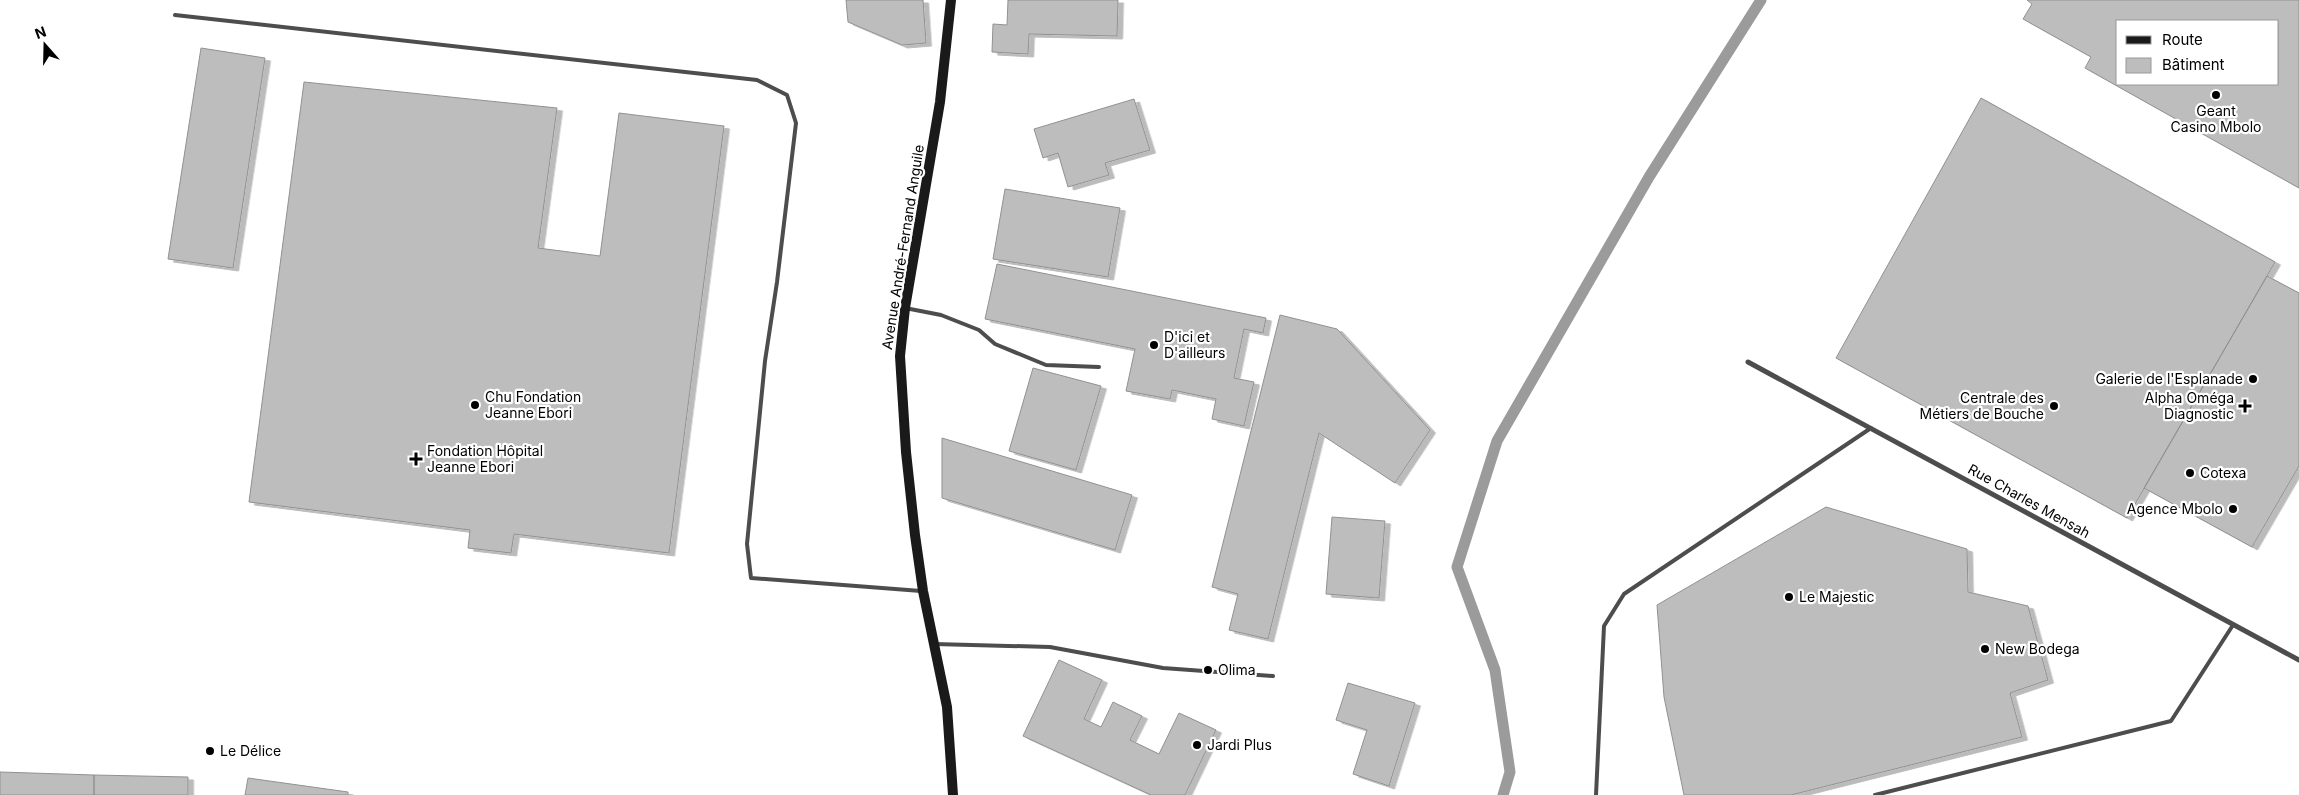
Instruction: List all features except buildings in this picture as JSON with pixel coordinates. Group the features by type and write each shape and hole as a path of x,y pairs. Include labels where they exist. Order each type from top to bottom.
{"main road":[{"name":"Avenue André-Fernand Anguile","path":"951,0 940,102 905,308 900,356 906,452 923,591 947,707 953,795"}],"street":[{"name":"Rue Charles Mensah","path":"1748,362 2299,660"}],"lane":[{"path":"175,15 757,80 787,95 796,123 777,282 764,361 746,544 751,578 923,591"},
{"path":"905,308 941,315 979,330 995,344 1046,365 1099,367"},
{"path":"1596,795 1604,626 1624,594 1871,428"},
{"path":"1875,795 2170,721 2233,625"},
{"path":"934,644 1050,648 1163,668 1273,676"}],"waterway":[{"path":"1503,795 1510,772 1495,670 1457,567 1497,441 1649,177 1761,0"}],"place":[{"name":"Geant Casino Mbolo","path":"2216,95"},
{"name":"D'ici et D'ailleurs","path":"1154,345"},
{"name":"Galerie de l'Esplanade","path":"2253,379"},
{"name":"Chu Fondation Jeanne Ebori","path":"475,405"},
{"name":"Centrale des Métiers de Bouche","path":"2054,406"},
{"name":"Alpha Oméga Diagnostic","path":"2245,406"},
{"name":"Fondation Hôpital Jeanne Ebori","path":"416,459"},
{"name":"Cotexa","path":"2190,473"},
{"name":"Agence Mbolo","path":"2233,509"},
{"name":"Le Majestic","path":"1789,597"},
{"name":"New Bodega","path":"1985,649"},
{"name":"Olima","path":"1208,670"},
{"name":"Jardi Plus","path":"1197,745"},
{"name":"Le Délice","path":"210,751"}]}
